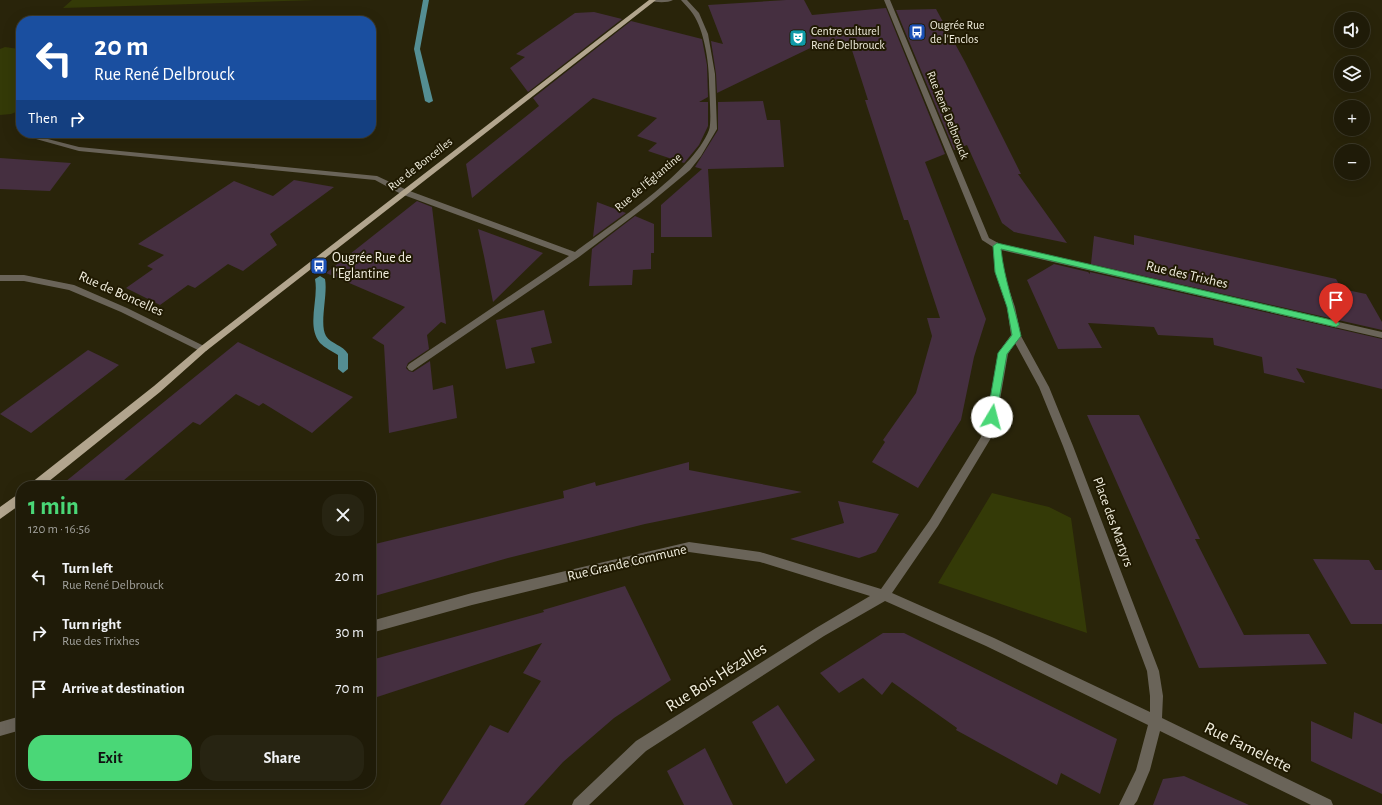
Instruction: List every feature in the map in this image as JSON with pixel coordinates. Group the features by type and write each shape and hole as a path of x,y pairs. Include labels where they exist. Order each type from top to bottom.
{"main road":[{"name":"Rue de Boncelles","path":"41,481 156,389 203,349 653,0"},
{"path":"0,514 16,501"}],"street":[{"path":"653,0 670,0"},
{"name":"Rue de l'Églantine","path":"412,367 576,255 646,202 687,168 701,150 713,129 712,74 705,34 696,14 684,0"},
{"name":"Rue René Delbrouck","path":"887,0 986,240"},
{"path":"40,139 79,149 377,178 404,192 576,255"},
{"name":"Rue des Trixhes","path":"986,240 997,246 1382,335"},
{"path":"997,246 999,272 1011,307 1016,336 1002,353 992,417 986,438 934,523 884,595 990,642 1154,722"},
{"name":"Rue de Boncelles","path":"0,278 24,278 70,287 124,310 203,349"},
{"name":"Place des Martyrs","path":"1016,336 1044,387 1066,440 1153,671 1157,699 1154,722 1135,792 1126,805"},
{"name":"Rue Grande Commune","path":"376,626 472,599 690,547 760,557 884,595"},
{"name":"Rue Bois Hézalles","path":"579,805 646,742 820,632 884,595"},
{"name":"Rue Famelette","path":"1154,722 1326,805"},
{"path":"0,729 16,724"}],"green space":[{"path":"72,0 316,0 63,8"},
{"path":"5,47 16,49 16,112 0,115 0,49"},
{"path":"992,493 1049,507 1071,518 1087,633 938,583"}],"building":[{"path":"804,0 812,15 886,8 945,154 925,162 986,319 974,357 961,420 918,488 872,462 885,442 883,440 916,393 932,336 927,318 940,318 908,220 904,220 865,100 868,100 850,44 828,44 827,40 717,93 711,41 723,44 708,5"},
{"path":"936,9 965,62 1021,174 1018,174 1067,243 1014,232 1002,223 967,145 954,150 896,10"},
{"path":"594,12 622,19 528,92 510,68 525,57 516,54 575,13"},
{"path":"631,21 702,39 707,65 708,97 699,102 708,102 708,126 699,145 685,162 684,163 648,151 657,143 637,136 657,118 593,98 472,198 466,164 539,106 533,98"},
{"path":"763,101 767,120 780,120 784,167 708,169 712,237 661,237 661,205 702,169 695,167 718,130 718,102"},
{"path":"0,158 71,163 50,191 0,189"},
{"path":"294,180 334,187 270,234 277,245 243,271 228,264 195,288 188,285 160,305 126,288 153,269 147,266 164,255 138,244 234,181 273,196"},
{"path":"417,201 432,207 446,324 441,322 427,335 429,349 408,363 406,368 413,372 430,361 433,390 453,385 457,418 389,433 384,345 372,338 405,307 326,273"},
{"path":"597,202 626,213 593,237"},
{"path":"635,216 654,224 654,253 651,253 651,269 633,270 632,285 589,286 592,249"},
{"path":"478,229 543,253 493,302 484,256"},
{"path":"1134,235 1336,279 1342,289 1366,294 1382,322 1382,330 1091,264 1094,236 1134,245"},
{"path":"1054,264 1088,272 1090,274 1090,272 1382,339 1382,389 1296,368 1305,383 1264,373 1262,357 1214,345 1213,338 1158,335 1154,327 1088,323 1102,348 1058,349 1027,280"},
{"path":"544,310 552,343 531,348 535,363 506,369 496,320"},
{"path":"238,342 353,397 312,433 263,403 259,406 236,394 200,425 193,422 123,481 66,481"},
{"path":"88,350 119,365 31,433 0,414"},
{"path":"1087,415 1139,415 1200,539 1195,539 1244,635 1309,634 1327,664 1199,668"},
{"path":"689,462 689,470 802,492 645,524 508,558 376,596 376,544 564,498 563,491 595,482 596,486"},
{"path":"838,501 899,514 876,552 859,558 790,539 844,523"},
{"path":"1313,559 1369,560 1375,570 1382,570 1382,624 1351,624"},
{"path":"625,586 671,680 614,718 563,762 524,805 440,805 490,725 508,733 541,681 523,673 542,643 376,697 376,659 544,612 543,610"},
{"path":"883,633 904,633 1117,739 1100,794 1061,773 1057,785 956,730 957,728 892,682 882,695 863,678 839,693 820,673"},
{"path":"778,705 815,760 786,784 752,722"},
{"path":"1354,712 1382,724 1382,794 1311,761 1311,721 1352,739"},
{"path":"705,748 733,805 684,805 667,771"},
{"path":"1184,776 1249,805 1153,805 1163,779"}],"waterway":[{"path":"426,0 417,49 429,101"},
{"path":"320,279 322,294 319,331 323,339 328,344 343,354 343,369"}],"place":[{"name":"Ougrée Rue de l'Enclos","path":"917,32"},
{"name":"Centre culturel René Delbrouck","path":"798,38"},
{"name":"Ougrée Rue de l'Eglantine","path":"319,266"}],"route":[{"path":"992,417 1002,353 1016,336 1011,307 999,272 997,246 1121,273 1336,324"}]}
